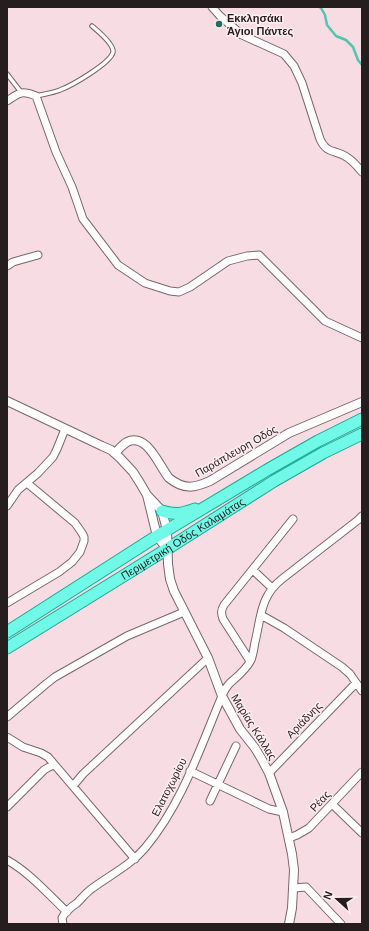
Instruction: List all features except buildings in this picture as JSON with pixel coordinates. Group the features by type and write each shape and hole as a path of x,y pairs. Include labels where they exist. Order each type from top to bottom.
{"main road":[{"name":"Περιμετρική Οδός Καλαμάτας","path":"7,632 157,536 267,470 318,441 362,419"},
{"name":"Περιμετρική Οδός Καλαμάτας","path":"7,648 274,481 323,453 362,434"},
{"path":"162,511 174,514 184,513 218,500"}],"street":[{"path":"212,7 242,35 284,54 294,66 302,83 323,146 329,150 348,157 362,172"},
{"path":"7,101 21,92 36,96 56,152 72,187 83,219 118,264 146,283 170,291 179,292 190,287 228,261 247,256 259,256 325,321 362,338"},
{"path":"7,266 13,262 38,255"},
{"path":"7,401 115,453 137,478 147,495 162,511"},
{"name":"Παράπλευρη Οδός","path":"115,453 128,442 133,440 141,442 148,447 166,474 174,481 186,486 200,486 289,433 362,402"},
{"path":"7,506 18,490 53,457 58,449 65,429"},
{"path":"7,603 59,572 72,562 80,552 84,541 82,533 75,523 27,483"},
{"path":"147,495 157,536 167,549"},
{"name":"Μαρίας Κάλλας","path":"162,511 167,530 170,579 174,591 208,658 222,696 240,728 262,758 283,812 294,870 294,888 289,924"},
{"path":"250,661 264,601 272,588 282,578 362,516"},
{"path":"250,661 223,619 222,609 293,519"},
{"path":"252,570 272,588"},
{"path":"7,717 55,678 127,636 184,612"},
{"path":"260,615 284,628 342,667 350,674 362,690"},
{"path":"73,786 83,774 208,658"},
{"name":"Ελατοχωρίου","path":"63,923 63,917 67,912 90,891 135,859 169,815 190,771 222,696 227,687 240,676 250,661"},
{"name":"Αριάδνης","path":"269,773 356,683"},
{"path":"7,737 23,747 48,757 135,859"},
{"path":"210,801 236,746"},
{"path":"7,807 44,770 54,765"},
{"path":"190,771 270,809 283,812"},
{"name":"Ρέας","path":"289,838 309,828 362,772"},
{"path":"332,804 362,833"},
{"path":"7,860 20,867 67,912"},
{"path":"294,888 306,887 341,924"}],"lane":[{"path":"36,96 60,90 99,68 109,58 113,52 111,45 92,26"},
{"path":"7,74 21,92"}],"waterway":[{"path":"319,7 325,15 327,25 336,36 346,40 353,47 358,60 362,65"}],"place":[{"name":"Εκκλησάκι Άγιοι Πάντες","path":"219,24"}]}
